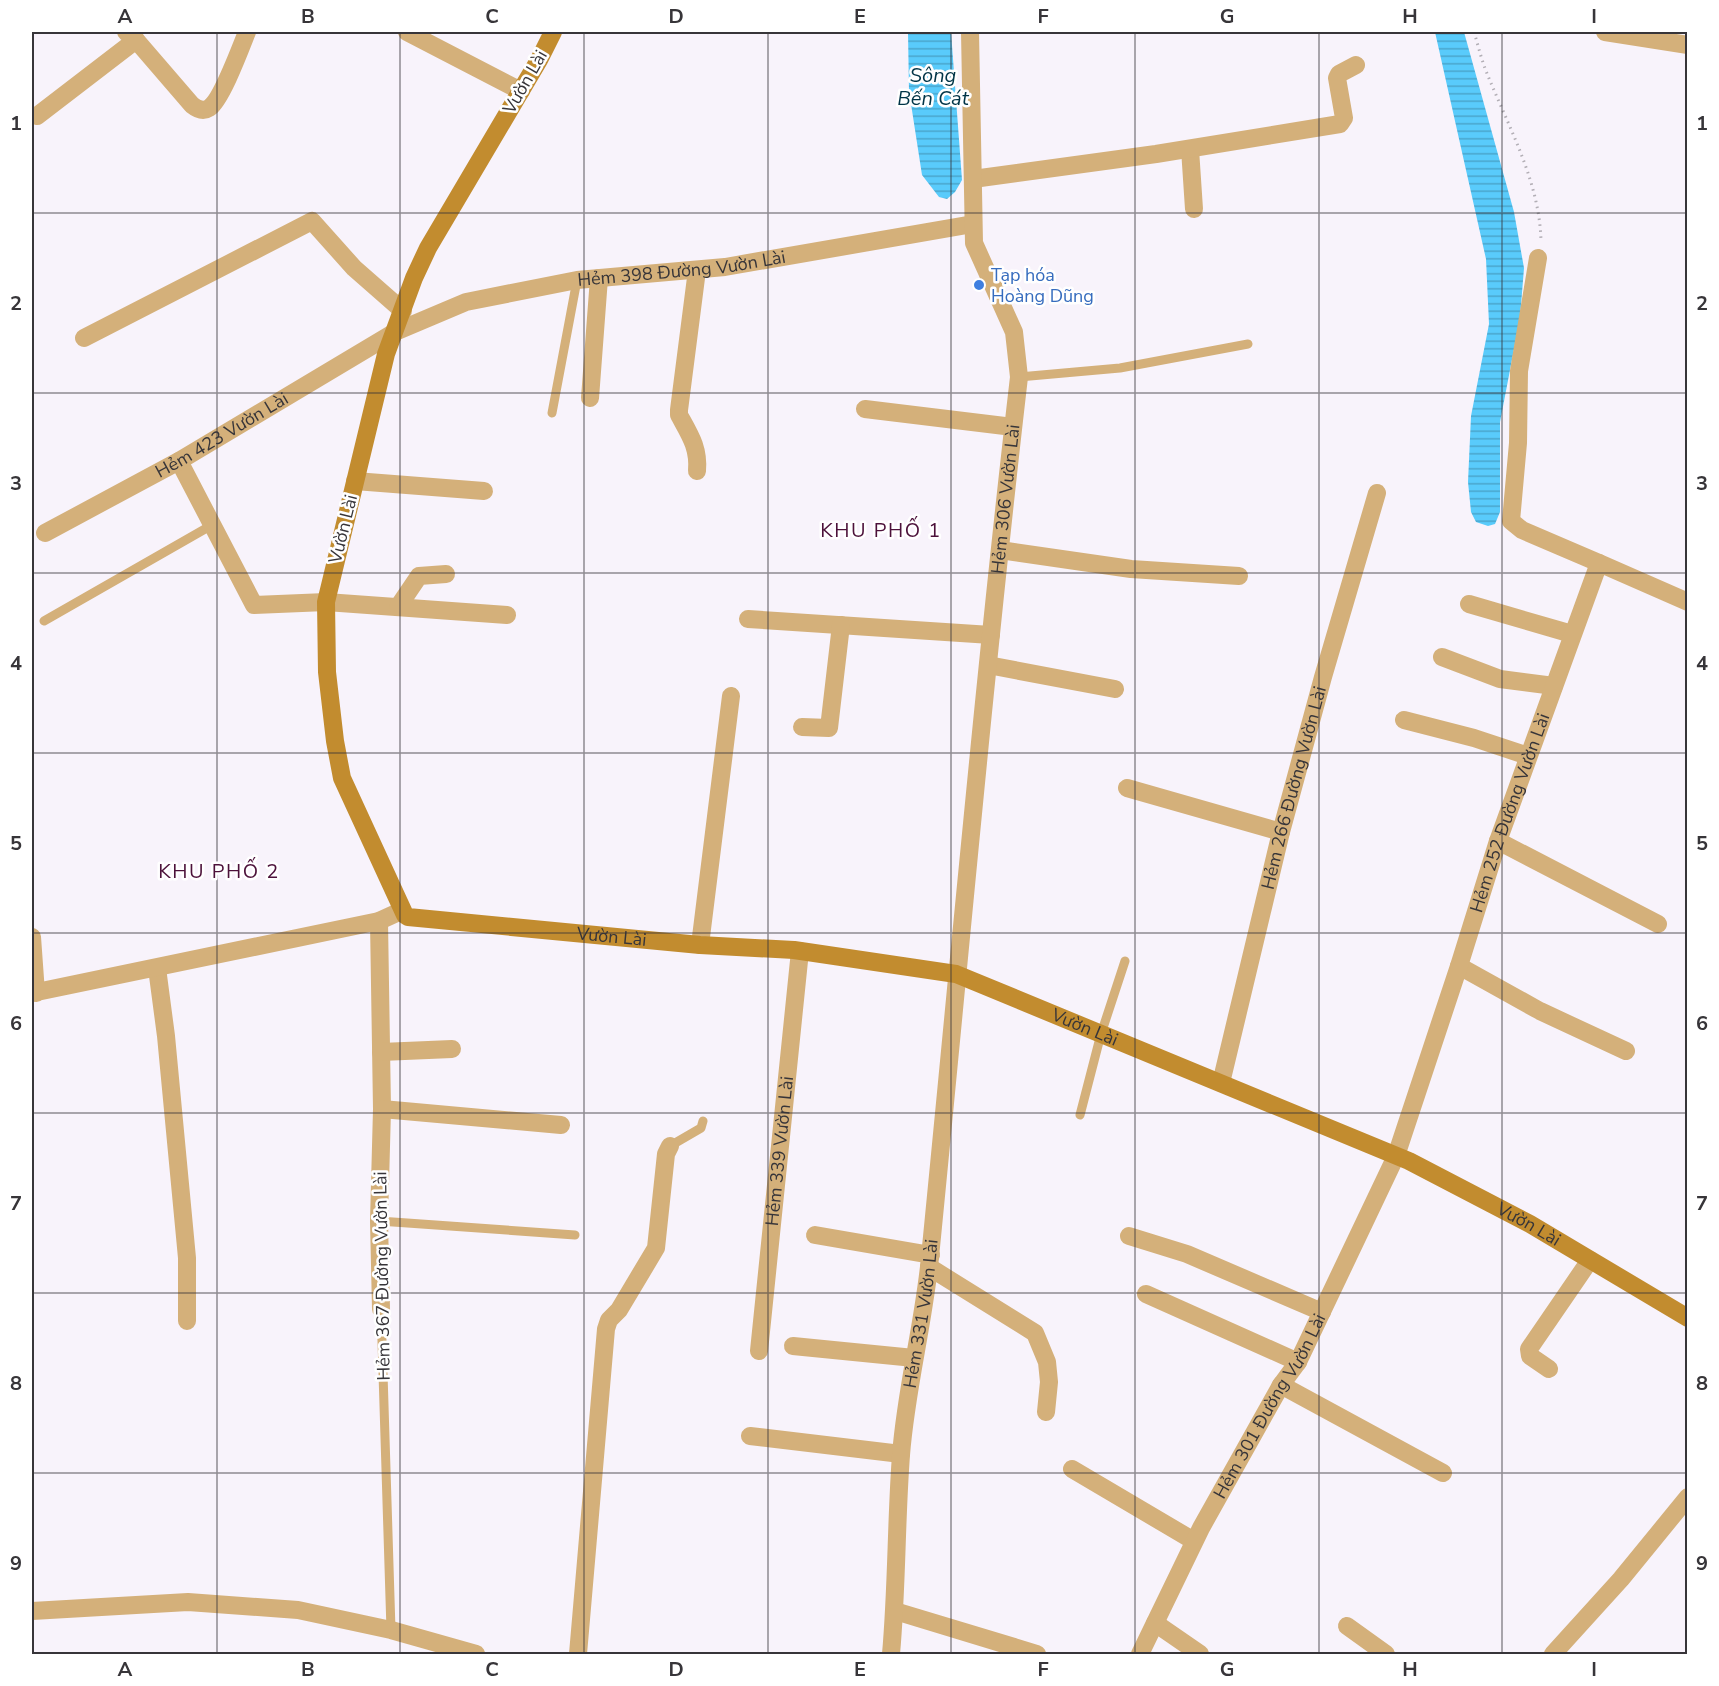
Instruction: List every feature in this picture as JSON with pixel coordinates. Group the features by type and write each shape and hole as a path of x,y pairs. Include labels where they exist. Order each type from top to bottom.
{"main road":[{"name":"Vườn Lài","path":"553,32 521,91 428,248 414,278 386,354 326,602 327,672 342,778 401,910 408,917 700,945 800,951 956,974 1396,1156 1530,1224 1686,1313"}],"street":[{"path":"37,116 131,36 192,105 205,110 216,102 247,32"},
{"path":"407,32 521,91"},
{"name":"Hẻm 306 Vườn Lài","path":"956,974 1019,377 1014,332 974,243 970,32"},
{"path":"1605,32 1688,45"},
{"path":"973,179 1190,149 1340,124 1344,118 1336,78 1356,65"},
{"path":"1190,149 1194,209"},
{"path":"84,338 312,221 354,268 403,311"},
{"name":"Hẻm 398 Đường Vườn Lài","path":"395,332 466,302 576,280 725,267 974,224"},
{"path":"1538,258 1519,371 1518,443 1511,520 1522,530 1688,602"},
{"path":"697,471 696,448 679,415 679,410 698,270"},
{"path":"590,398 599,278"},
{"name":"Hẻm 423 Vườn Lài","path":"45,532 179,461 395,332"},
{"path":"865,409 1013,427"},
{"path":"179,461 254,605 326,602 507,615"},
{"path":"355,481 484,491"},
{"name":"Hẻm 266 Đường Vườn Lài","path":"1221,1083 1281,832 1323,676 1377,493"},
{"path":"1000,550 1131,569 1239,576"},
{"name":"Hẻm 252 Đường Vườn Lài","path":"1396,1156 1498,841 1599,563"},
{"path":"398,607 419,576 446,574"},
{"path":"1469,604 1572,634"},
{"path":"748,619 992,635"},
{"path":"802,727 829,728 841,625"},
{"path":"1442,657 1500,679 1554,686"},
{"path":"988,664 1115,689"},
{"path":"700,945 731,696"},
{"path":"1404,720 1474,738 1528,756"},
{"path":"1127,788 1281,832"},
{"path":"1498,841 1658,924"},
{"path":"32,937 34,988 156,968 379,921 401,910"},
{"name":"Hẻm 367 Đường Vườn Lài","path":"379,921 382,1109 379,1221 381,1309"},
{"name":"Hẻm 339 Vườn Lài","path":"759,1351 800,951"},
{"path":"1459,966 1540,1011 1626,1051"},
{"path":"156,968 166,1035 187,1258 187,1322"},
{"name":"Hẻm 331 Vườn Lài","path":"891,1654 895,1611 901,1454 930,1261 956,974"},
{"path":"381,1052 452,1049"},
{"path":"382,1109 561,1125"},
{"path":"578,1654 606,1329 609,1320 619,1310 656,1248 666,1154 670,1146"},
{"name":"Hẻm 301 Đường Vườn Lài","path":"1140,1654 1194,1541 1281,1384 1298,1362 1396,1156"},
{"path":"814,1235 930,1261 1035,1333 1047,1362 1049,1382 1046,1412"},
{"path":"1128,1236 1187,1254 1322,1312"},
{"path":"1549,1369 1530,1356 1528,1349 1590,1260"},
{"path":"1146,1294 1298,1362"},
{"path":"792,1346 914,1358"},
{"path":"1281,1384 1443,1473"},
{"path":"750,1436 901,1454"},
{"path":"1072,1469 1194,1541"},
{"path":"1552,1654 1622,1579 1688,1497"},
{"path":"32,1611 188,1602 298,1610 392,1630 476,1654"},
{"path":"895,1611 1037,1654"},
{"path":"1155,1623 1200,1654"},
{"path":"1347,1626 1386,1654"}],"lane":[{"path":"552,413 576,280"},
{"path":"1019,377 1120,368 1248,344"},
{"path":"44,621 212,525"},
{"path":"1080,1115 1101,1034 1125,961"},
{"path":"670,1146 701,1128 703,1121"},
{"path":"379,1221 575,1235"},
{"name":"Hẻm 367 Đường Vườn Lài","path":"381,1309 392,1630"}],"path":[{"path":"1474,32 1486,69 1525,162 1540,227 1541,243 1538,258"}],"water":[{"name":"Sông Bến Cát","path":"908,32 951,32 962,180 955,192 947,199 939,197 922,175 909,91"},
{"path":"1435,32 1464,32 1514,212 1524,268 1520,318 1500,422 1500,512 1495,524 1488,526 1476,522 1471,512 1468,482 1471,416 1489,324 1486,259"}],"place":[{"name":"Tạp hóa Hoàng Dũng","path":"979,285"}],"district":[{"name":"KHU PHỐ 1","path":"881,530"},
{"name":"KHU PHỐ 2","path":"219,871"}]}
